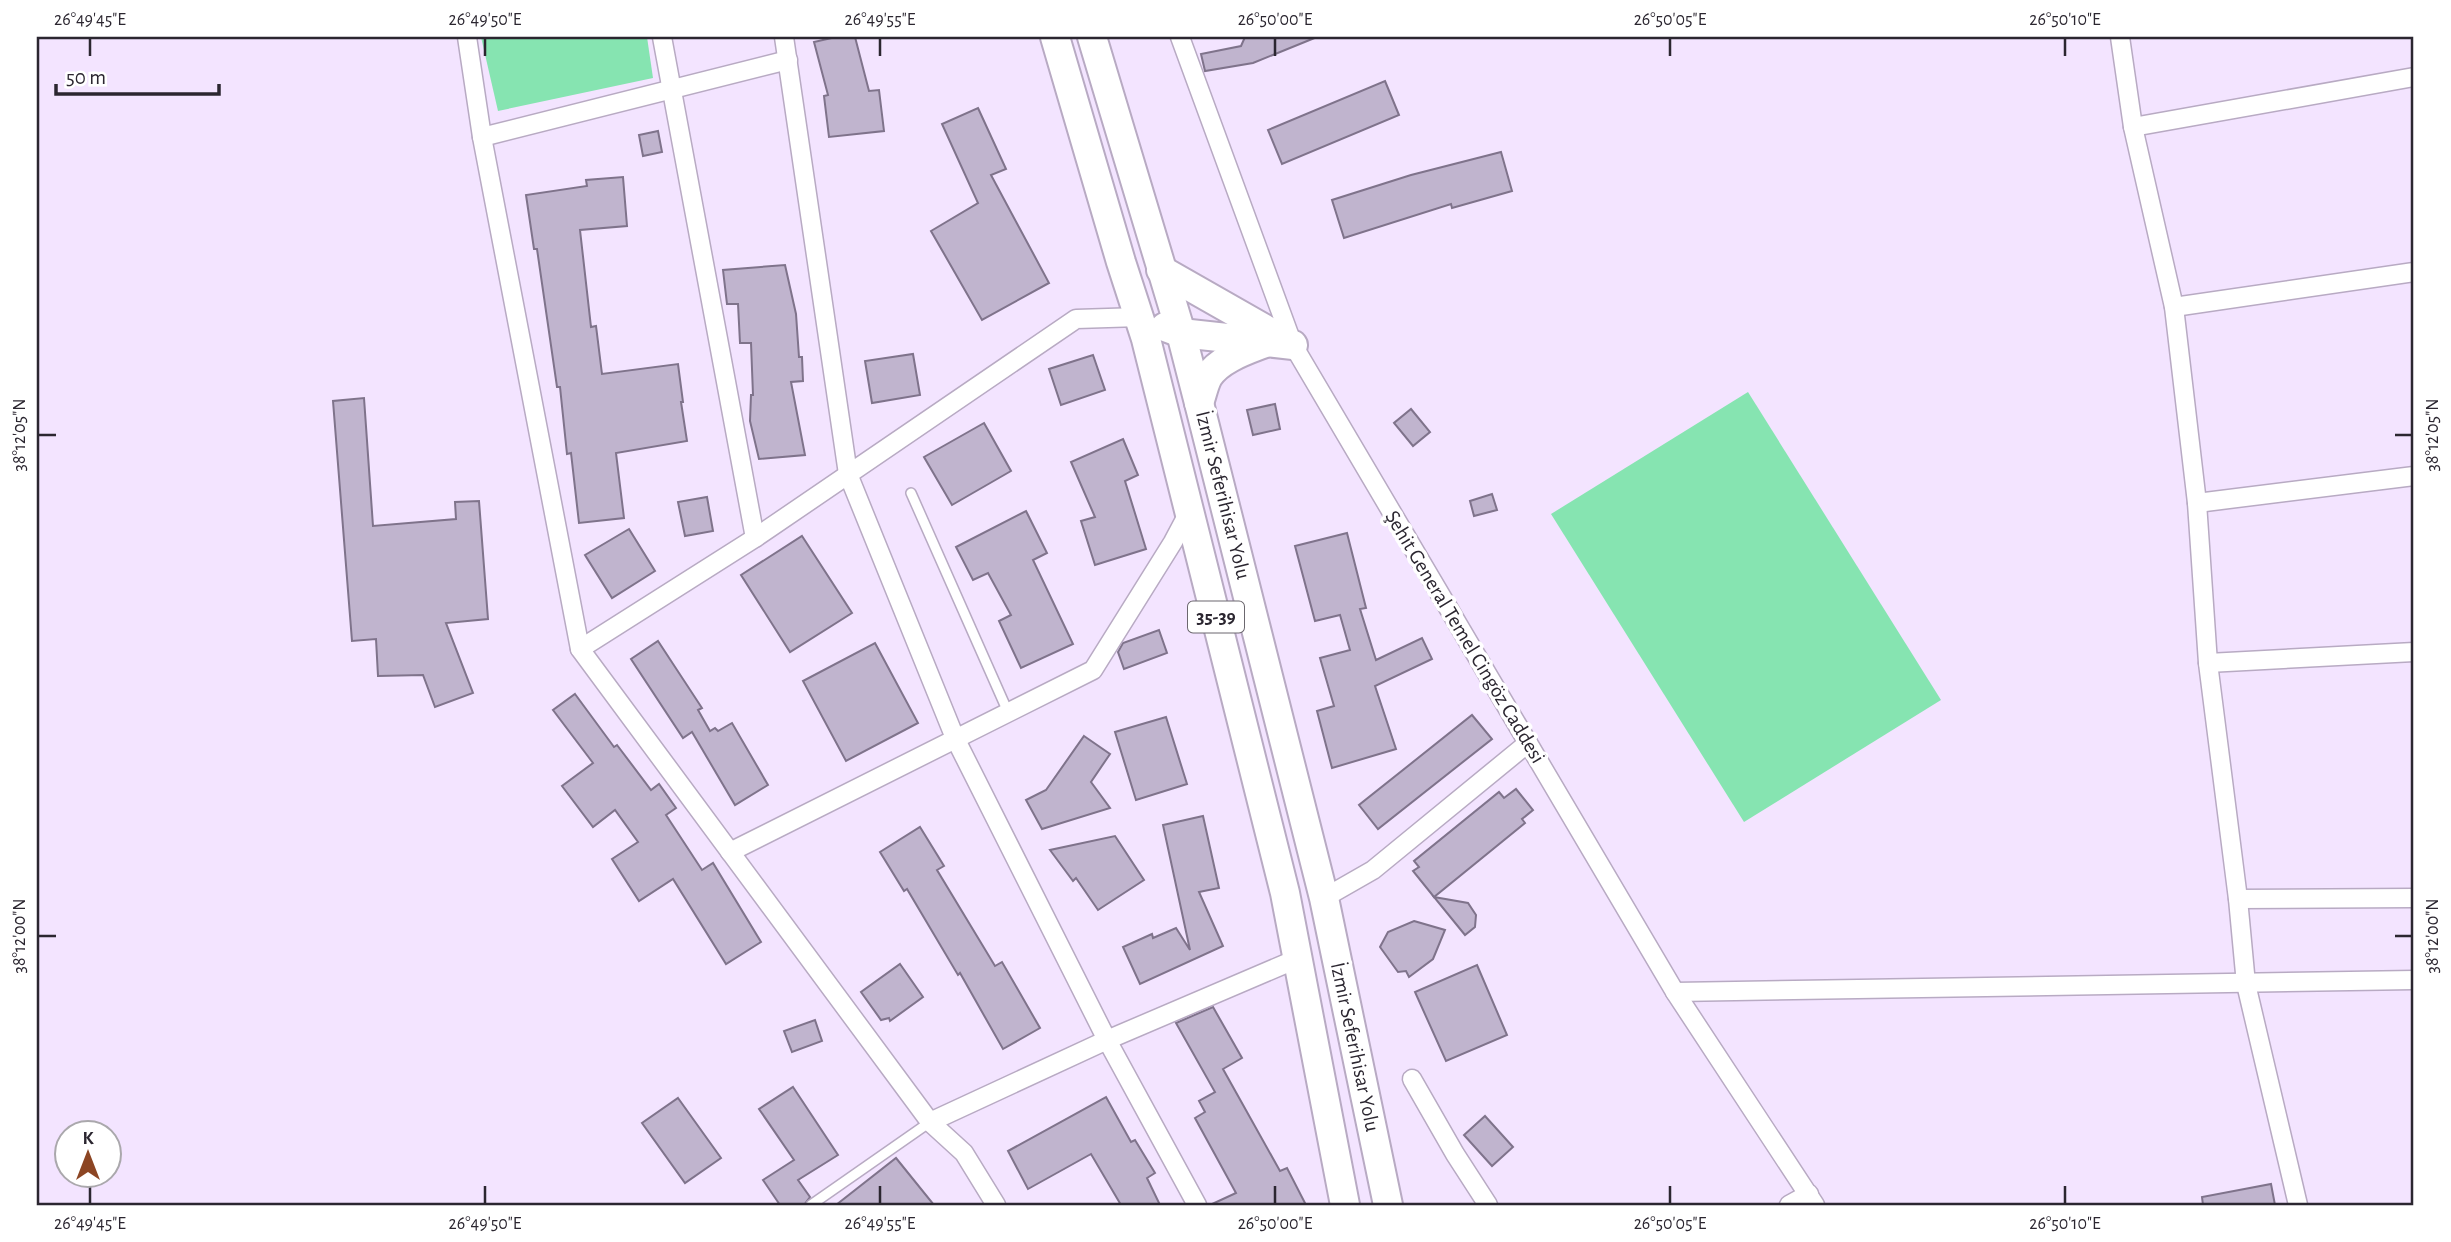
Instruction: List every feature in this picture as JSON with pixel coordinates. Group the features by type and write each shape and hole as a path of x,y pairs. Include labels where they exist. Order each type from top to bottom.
{"main road":[{"name":"İzmir Seferihisar Yolu","path":"1055,37 1140,317 1190,510 1285,893 1345,1205"},
{"name":"İzmir Seferihisar Yolu","path":"1092,37 1181,333 1199,403 1324,898 1388,1205"},
{"path":"1161,270 1280,344"},
{"path":"1140,317 1181,333 1280,344"},
{"path":"1199,403 1209,376 1241,352 1280,344"}],"street":[{"path":"467,37 482,137 580,649 930,1122 964,1153 996,1205"},
{"path":"662,37 755,538"},
{"path":"784,37 848,474 955,738 1107,1040 1197,1205"},
{"name":"Şehit General Temel Cingöz Caddesi","path":"1180,37 1280,344 1528,743 1675,992 1812,1200"},
{"path":"2120,37 2133,127 2174,307 2197,503 2208,663 2246,984 2298,1205"},
{"path":"482,137 788,60"},
{"path":"2133,127 2414,77"},
{"path":"2174,307 2414,272"},
{"path":"580,649 755,538 1076,319 1140,317"},
{"path":"2197,503 2414,476"},
{"path":"730,852 1093,670 1190,510"},
{"path":"2208,663 2414,652"},
{"path":"1324,898 1373,870 1528,743"},
{"path":"2238,899 2414,898"},
{"path":"930,1122 1107,1040 1299,958"},
{"path":"1675,992 2414,980"},
{"path":"1412,1079 1488,1205"},
{"path":"1788,1205 1812,1200"}],"lane":[{"path":"911,493 1008,712"},
{"path":"811,1205 930,1122"}],"green space":[{"path":"481,37 647,37 653,78 498,111"},
{"path":"1748,392 1941,700 1744,822 1551,514"}],"building":[{"path":"836,37 855,37 869,91 879,90 884,131 829,137 824,96 828,95 814,42"},
{"path":"1245,37 1317,37 1253,63 1205,71 1201,54 1241,46"},
{"path":"1385,81 1399,115 1282,164 1268,130"},
{"path":"978,108 1006,169 991,175 1049,283 982,320 931,231 978,203 942,124"},
{"path":"658,131 662,152 643,156 639,135"},
{"path":"1501,152 1512,191 1452,208 1451,204 1344,238 1332,200 1411,175"},
{"path":"623,177 627,226 580,230 591,327 596,326 602,374 678,364 687,441 616,453 624,518 579,523 571,453 567,454 560,387 557,387 537,249 534,249 526,195 587,186 586,180"},
{"path":"785,265 796,314 799,357 802,357 803,381 791,382 805,455 759,459 750,421 753,395 751,343 740,343 738,304 727,304 723,270"},
{"path":"913,354 920,395 872,403 865,361"},
{"path":"1093,355 1105,390 1061,405 1049,369"},
{"path":"364,398 373,526 456,519 455,502 479,501 488,619 446,623 473,693 435,707 423,675 378,676 376,639 352,641 333,401"},
{"path":"1275,404 1280,429 1253,435 1247,410"},
{"path":"1411,409 1430,432 1413,446 1394,423"},
{"path":"984,423 1011,471 952,505 924,457"},
{"path":"1123,439 1138,475 1125,481 1146,549 1095,565 1081,521 1095,517 1071,462"},
{"path":"1492,494 1497,510 1474,516 1470,501"},
{"path":"707,497 713,531 685,536 678,502"},
{"path":"1026,511 1047,553 1033,560 1073,644 1021,668 999,621 1011,615 988,573 973,580 956,547"},
{"path":"629,529 655,571 612,598 585,555"},
{"path":"1347,533 1366,608 1360,609 1376,660 1422,638 1432,659 1375,686 1396,749 1332,768 1317,711 1334,706 1320,658 1350,650 1340,615 1315,621 1295,546"},
{"path":"802,536 852,613 790,652 741,575"},
{"path":"1159,630 1167,653 1124,669 1118,652 1123,643"},
{"path":"658,641 702,708 698,710 710,731 715,728 718,731 732,723 768,785 735,805 692,732 683,738 631,659"},
{"path":"875,643 918,723 846,761 803,681"},
{"path":"575,694 614,747 617,745 651,790 659,784 676,808 666,815 702,870 713,863 761,942 726,964 673,879 639,901 612,859 638,842 615,810 593,827 562,786 593,763 553,710"},
{"path":"1472,715 1492,739 1378,829 1359,805"},
{"path":"1166,717 1187,784 1136,800 1115,732"},
{"path":"1084,736 1110,754 1091,782 1110,808 1042,829 1026,800 1046,790"},
{"path":"1516,789 1533,810 1522,819 1525,823 1434,897 1413,871 1419,867 1414,861 1499,792 1504,798"},
{"path":"1203,816 1219,888 1199,892 1223,946 1140,984 1123,947 1152,934 1153,938 1176,928 1190,950 1163,825"},
{"path":"920,827 944,866 937,870 995,966 1002,962 1040,1028 1003,1049 960,973 958,975 907,889 904,891 880,852"},
{"path":"1115,836 1144,880 1098,910 1076,878 1073,881 1050,850"},
{"path":"1434,897 1468,903 1476,915 1475,927 1465,935"},
{"path":"1414,921 1445,930 1433,959 1409,977 1406,971 1398,972 1380,947 1388,932"},
{"path":"900,964 923,997 890,1021 889,1018 881,1020 861,992"},
{"path":"1477,965 1507,1035 1446,1061 1415,992"},
{"path":"1213,1007 1242,1058 1223,1069 1280,1171 1287,1168 1306,1205 1210,1205 1236,1193 1195,1118 1205,1112 1199,1101 1215,1092 1176,1023"},
{"path":"815,1020 822,1041 792,1052 784,1031"},
{"path":"793,1087 838,1155 798,1180 810,1197 804,1205 780,1205 763,1180 794,1160 759,1109"},
{"path":"1106,1097 1131,1142 1135,1140 1155,1173 1147,1178 1160,1205 1121,1205 1091,1154 1028,1189 1008,1151"},
{"path":"678,1098 721,1158 685,1183 642,1123"},
{"path":"1485,1116 1513,1147 1492,1166 1464,1135"},
{"path":"896,1158 934,1205 836,1205"},
{"path":"2271,1184 2275,1205 2203,1205 2202,1197"}]}
